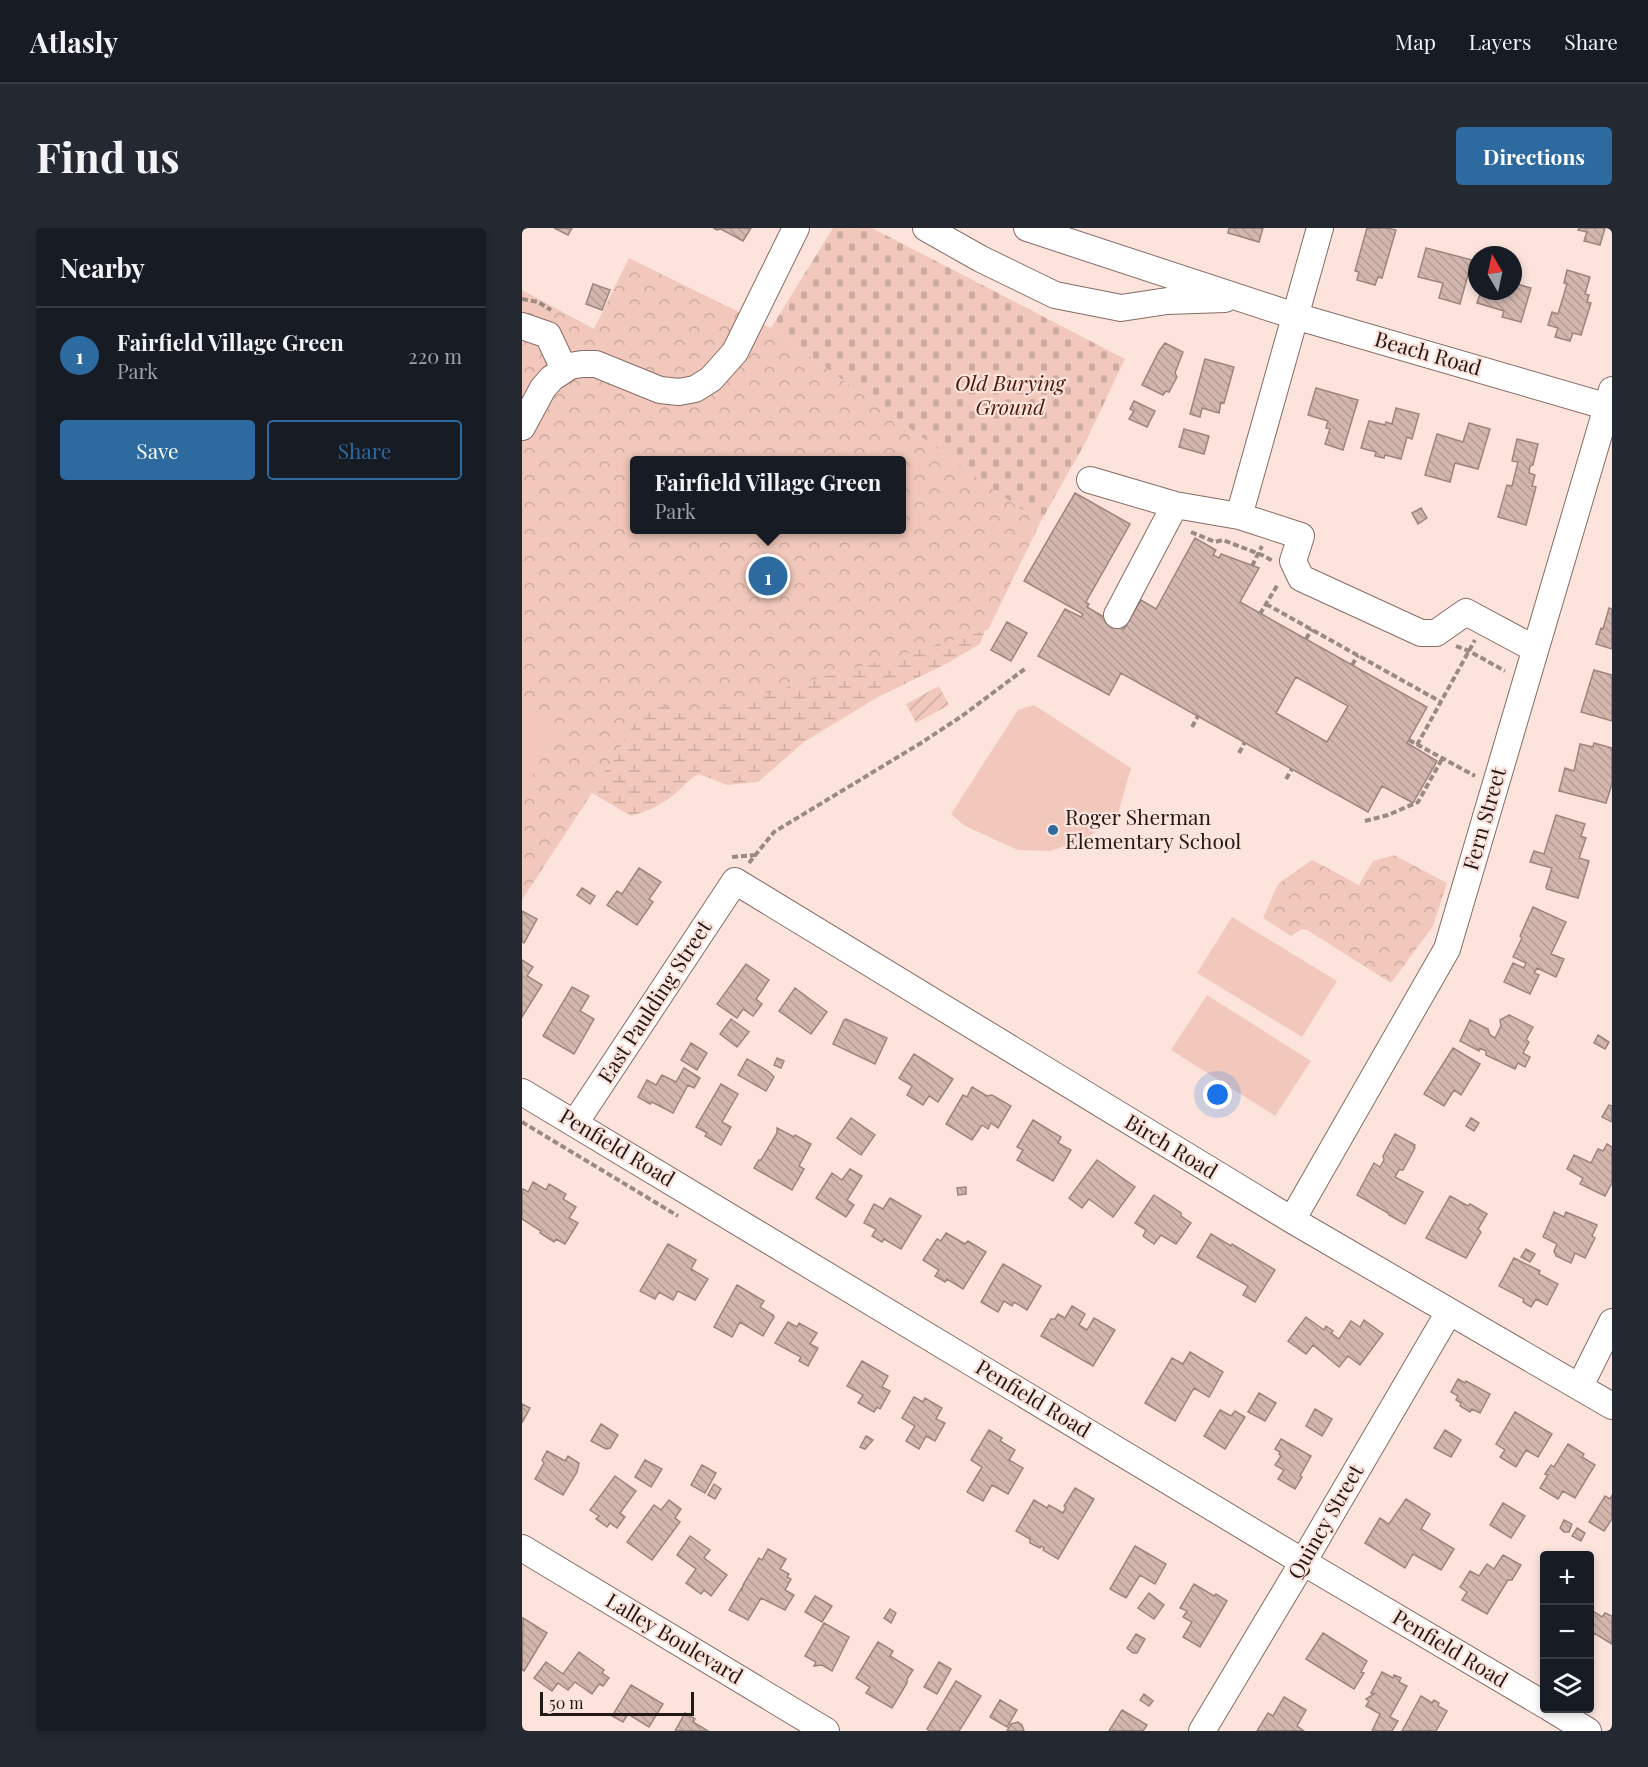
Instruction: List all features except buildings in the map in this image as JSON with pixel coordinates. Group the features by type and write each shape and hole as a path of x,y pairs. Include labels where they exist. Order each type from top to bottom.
{"street":[{"path":"522,427 543,388 552,378 564,369 582,364 596,364 660,390 678,392 695,389 711,379 735,352 796,228"},
{"name":"Beach Road","path":"926,228 981,259 1055,295 1120,308 1167,301 1244,299"},
{"name":"Beach Road","path":"1027,228 1295,316 1610,401"},
{"path":"1239,516 1320,228"},
{"path":"522,326 548,335 564,369"},
{"name":"Fern Street","path":"1292,1220 1447,949 1494,786 1527,644 1610,401"},
{"path":"1090,480 1171,512 1239,516 1301,536 1290,565 1301,578 1420,633 1436,633 1466,612 1527,644"},
{"path":"1117,615 1171,512"},
{"name":"East Paulding Street","path":"575,1123 735,881"},
{"name":"Birch Road","path":"735,881 1292,1220 1612,1406"},
{"name":"Penfield Road","path":"522,1092 1540,1702"},
{"name":"Quincy Street","path":"1202,1731 1449,1312"},
{"path":"1580,1386 1612,1322"},
{"name":"Lalley Boulevard","path":"522,1548 826,1731"},
{"path":"1558,1713 1588,1731"}],"path":[{"path":"1171,512 1189,531 1215,542 1223,540 1290,565 1260,614"},
{"path":"1278,583 1286,585"},
{"path":"1266,604 1441,702"},
{"path":"1417,745 1485,623"},
{"path":"1306,639 1312,629"},
{"path":"1451,645 1469,651 1506,672 1527,644"},
{"path":"1352,665 1358,655"},
{"path":"735,881 774,832 962,717 1026,668"},
{"path":"1192,727 1198,716"},
{"path":"1409,740 1494,786"},
{"path":"1239,753 1245,742"},
{"path":"1365,821 1389,815 1418,802 1442,759"},
{"path":"1286,779 1292,769"},
{"path":"522,1122 678,1216"}],"green space":[{"name":"Old Burying Ground","path":"833,228 872,228 1125,359 1085,443 1040,523 771,328"},
{"path":"629,258 771,328 1040,523 988,630 685,716 650,698 522,900 522,290 594,329"},
{"path":"744,382 902,456 631,456"},
{"path":"630,456 630,534 906,534 906,458 986,495 998,594 980,644 946,664 878,697 804,742 758,782 727,785 699,774 661,804 631,816 592,793 571,495"},
{"path":"939,686 949,705 916,723 906,704"},
{"path":"1034,705 1131,768 1118,814 1086,839 1050,851 1018,850 965,826 951,814 1018,710"},
{"path":"522,708 559,728 522,793"},
{"path":"1394,855 1447,883 1433,926 1391,983 1307,930 1302,929 1291,936 1263,918 1278,884 1312,860 1359,885 1373,861"},
{"path":"1232,917 1337,981 1302,1037 1197,973"},
{"path":"1207,995 1311,1061 1275,1116 1171,1050"}],"place":[{"name":"Fairfield Village Green","path":"768,576"},
{"name":"Roger Sherman Elementary School","path":"1053,830"}]}
